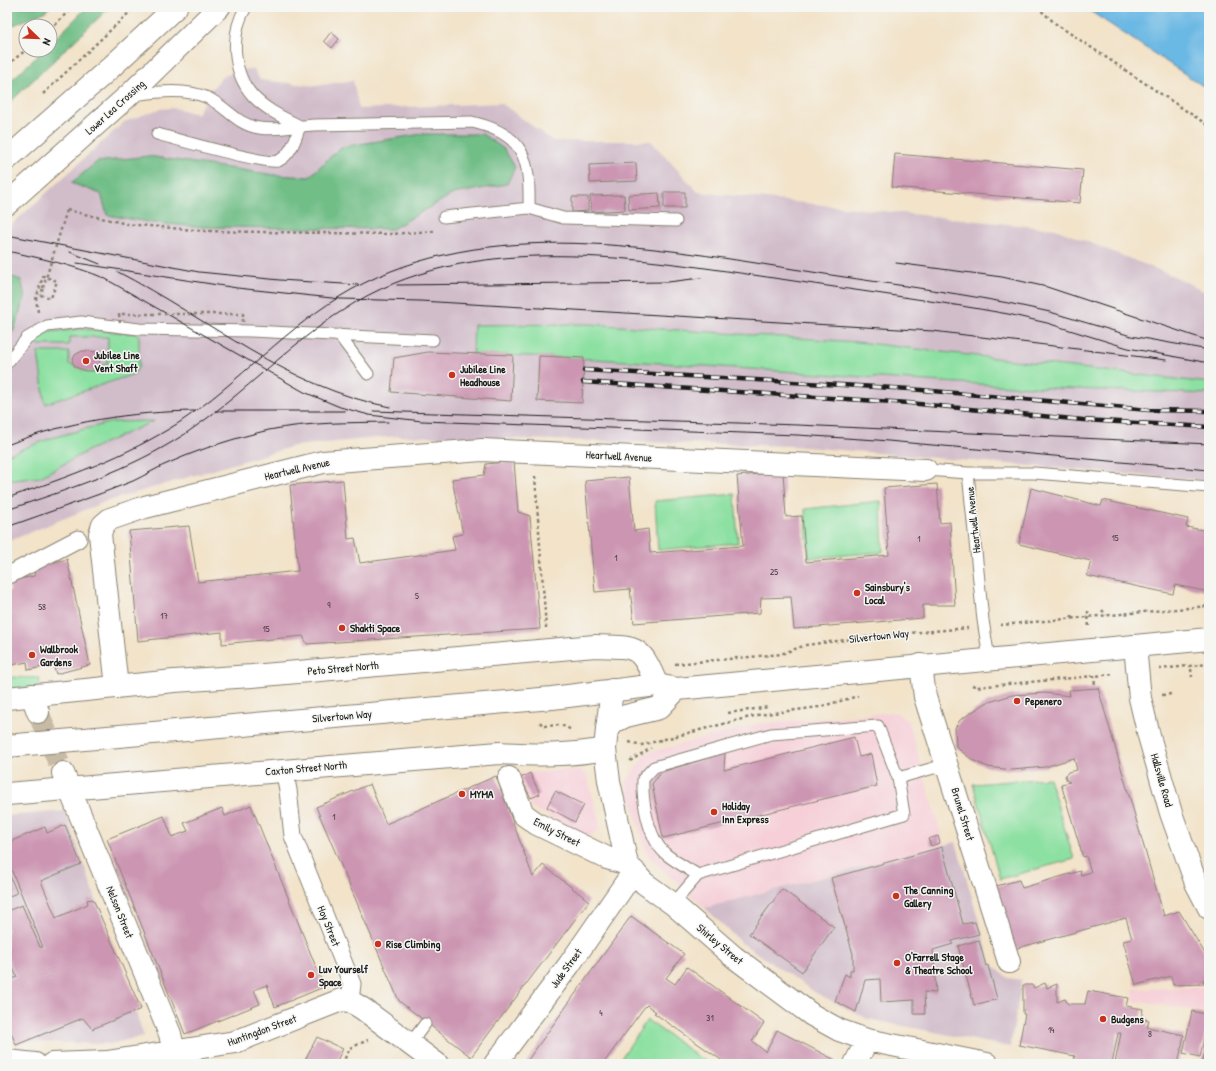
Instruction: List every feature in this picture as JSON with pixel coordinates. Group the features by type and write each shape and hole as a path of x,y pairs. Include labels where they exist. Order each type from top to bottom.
{"main road":[{"path":"7,159 109,69 176,7"},
{"name":"Lower Lea Crossing","path":"7,204 129,95 219,7"},
{"name":"Heartwell Avenue","path":"100,534 103,525 110,519 145,507 323,462 482,450 926,470"},
{"path":"100,534 117,686"},
{"name":"Silvertown Way","path":"7,746 552,698 612,690 661,680 921,665 1209,639"},
{"name":"Peto Street North","path":"7,698 35,704 117,686 548,642 623,647 636,650 643,655 661,680"},
{"name":"Hallsville Road","path":"1135,646 1141,704 1149,736 1171,813 1196,883 1209,908"},
{"name":"Brunel Street","path":"921,665 926,697 1009,962"},
{"path":"606,739 616,720 659,708 661,680"},
{"path":"612,690 606,739 609,781 631,868"},
{"name":"Caxton Street North","path":"7,794 66,780 231,776 284,769 499,753 570,754 606,739"},
{"name":"Emily Street","path":"509,778 523,814 537,824 631,868"},
{"name":"Nelson Street","path":"66,780 170,1034 174,1052"},
{"name":"Shirley Street","path":"631,868 644,883 672,904 734,957 812,1015 839,1030 867,1040 987,1064"},
{"name":"Jude Street","path":"495,1064 569,965 631,868"},
{"name":"Huntingdon Street","path":"52,1064 107,1062 235,1042 341,1000 350,1001"},
{"path":"350,1001 437,1064"},
{"path":"855,1064 867,1040"},
{"path":"7,1062 35,1064"}],"street":[{"path":"7,576 78,539"},
{"name":"Hoy Street","path":"284,769 293,836 352,984 350,1001"}],"lane":[{"path":"246,7 238,19 235,47 239,70 253,96 265,107 300,126"},
{"path":"129,95 162,91 187,93 207,98 248,126 261,129 300,126 472,122 492,126 509,136 524,155 530,179 528,208"},
{"path":"157,134 237,155 276,162 285,156 294,143 300,126"},
{"path":"444,216 528,208 563,218 676,221"},
{"path":"7,363 27,338 47,326 81,322 139,329 215,330 433,340"},
{"path":"339,336 368,374"},
{"name":"Heartwell Avenue","path":"926,470 968,473 984,626 989,659"},
{"path":"968,473 1034,474 1209,487"},
{"path":"78,539 100,534"},
{"path":"672,904 698,875 904,814 898,778 878,726 771,734 654,767 643,779 642,794 653,838 666,854 698,875"},
{"path":"898,778 948,764"},
{"path":"410,1044 425,1024"}],"path":[{"path":"58,21 73,7"},
{"path":"40,97 134,7"},
{"path":"1037,7 1056,24 1209,126"},
{"path":"7,65 18,56"},
{"path":"39,289 43,276 57,281 51,298 41,295 44,288 67,210 127,224 178,229 383,234 433,232 444,216"},
{"path":"120,323 119,314 243,314 243,323"},
{"path":"534,453 548,642"},
{"name":"Silvertown Way","path":"661,680 781,654 806,645 868,637 1209,606"},
{"path":"1102,610 1106,615"},
{"path":"1071,618 1072,613"},
{"path":"1176,668 1209,664"},
{"path":"1191,669 1192,677"},
{"path":"968,683 977,686 1108,674"},
{"path":"1094,680 1095,686"},
{"path":"1162,695 1172,694"},
{"path":"625,740 642,745 758,715 819,707 862,695"},
{"path":"728,713 769,708"},
{"path":"543,726 554,726 554,722"},
{"path":"658,746 661,740"},
{"path":"342,1064 350,1048 372,1038"}],"shaded area":[{"path":"254,69 260,80 316,86 353,80 359,109 501,103 553,141 651,141 698,192 1055,229 1176,277 1209,294 1209,481 793,446 398,436 294,446 104,502 7,542 7,229 124,122 159,109 174,108 197,114 212,89 222,77 239,70"},
{"path":"895,712 909,722 944,845 705,908 647,855 626,782 647,753 758,724"},
{"path":"578,769 587,775 600,825 599,830 589,836 532,808 517,774"},
{"path":"65,811 144,1036 110,1044 32,1042 9,1039 7,1034 7,816"},
{"path":"956,842 991,964 1008,978 1022,980 1010,1047 868,1019 816,993 742,943 705,908"},
{"path":"1209,987 1209,1012 1134,1001 1133,989"},
{"path":"1209,1021 1209,1064 1199,1064"}],"green space":[{"path":"7,7 50,7 44,12 30,18 18,18 18,23 7,28"},
{"path":"87,7 110,7 58,56 58,36"},
{"path":"35,58 56,58 7,105 7,84"},
{"path":"422,134 482,134 504,149 515,167 507,184 453,194 392,229 205,227 153,223 107,215 101,194 71,183 97,162 148,156 275,175 309,177 341,147"},
{"path":"7,275 21,280 25,296 14,330 7,339"},
{"path":"589,324 857,342 1209,383 1209,394 1037,387 540,356 473,354 474,325"},
{"path":"83,329 139,334 139,366 134,374 45,404 38,352 69,352 69,364 86,371 99,371 99,365 107,365 108,337 69,337 69,345 38,345 39,336 48,332"},
{"path":"154,421 91,449 40,477 7,481 7,455 51,438 112,422"},
{"path":"735,494 738,543 658,550 655,501"},
{"path":"881,501 883,552 809,558 805,509"},
{"path":"7,677 40,678 39,687 7,689"},
{"path":"1049,778 1074,859 1000,879 973,784"},
{"path":"647,1020 709,1064 617,1064"}],"water":[{"path":"1084,7 1209,7 1209,90"}],"building":[{"path":"331,32 339,39 332,48 324,41"},
{"path":"895,154 1083,170 1080,203 892,187"},
{"path":"636,163 637,181 590,183 589,165"},
{"path":"664,192 685,192 685,208 664,208"},
{"path":"659,193 660,208 629,210 628,195"},
{"path":"624,195 625,210 591,212 590,196"},
{"path":"572,197 588,197 588,211 572,212"},
{"name":"Jubilee Line Vent Shaft","path":"82,351 100,352 99,371 86,371 75,367 72,360 75,355"},
{"name":"Jubilee Line Headhouse","path":"428,352 513,355 511,401 391,392 394,358"},
{"name":"Jubilee Line Headhouse","path":"539,356 584,358 582,403 537,401"},
{"path":"514,461 518,512 530,516 540,629 307,644 303,636 222,644 222,632 138,641 129,531 189,526 198,582 298,571 290,485 343,480 348,539 355,538 360,563 455,550 452,536 463,534 452,479 484,475 486,464"},
{"path":"783,472 786,517 802,516 806,562 889,555 884,488 937,484 940,523 950,522 955,605 923,605 923,618 794,629 791,597 761,598 760,613 634,623 630,589 595,592 585,481 629,477 634,531 648,529 650,553 743,546 737,476"},
{"path":"1031,488 1101,506 1103,500 1188,519 1186,527 1209,531 1209,592 1175,585 1173,594 1087,576 1091,561 1019,544"},
{"path":"67,559 90,665 56,674 53,665 28,670 27,662 7,666 7,591 10,591 10,581 34,576 36,567"},
{"path":"1098,688 1164,916 1179,911 1209,960 1209,978 1203,980 1204,984 1173,985 1171,976 1136,985 1123,941 1132,939 1126,918 1014,949 996,886 1019,880 1022,888 1080,871 1081,875 1091,872 1086,856 1083,857 1061,784 1070,782 1066,780 1065,776 1068,772 1077,770 1074,758 1045,767 1012,770 988,767 974,761 956,747 955,728 960,720 986,703 1012,695 1044,693 1070,696 1069,690"},
{"name":"Holiday Inn Express","path":"854,737 859,757 871,754 877,786 663,838 652,784 661,772 725,753 724,770"},
{"path":"530,773 540,794 531,798 521,778"},
{"path":"496,776 533,877 543,865 589,901 471,1057 399,1001 316,807 370,784 386,824"},
{"path":"555,791 584,805 575,822 547,807"},
{"path":"251,805 324,987 275,1007 267,985 254,990 260,1004 185,1034 107,839 164,816 172,837 188,831 184,823 222,808 225,816"},
{"path":"65,825 81,864 41,881 56,918 88,904 87,900 93,899 141,1009 92,1029 83,1018 16,1045 7,1022 7,981 17,977 7,955 7,911 22,905 40,947 43,947 7,859 7,843 45,827 47,833"},
{"path":"938,836 940,843 931,846 928,839"},
{"name":"The Canning Gallery","path":"942,847 963,924 975,922 979,934 952,941 953,944 933,950 936,993 924,992 925,1014 914,1014 914,1000 881,1002 880,979 865,980 856,1012 835,1001 845,974 850,977 850,970 853,970 853,954 831,878"},
{"path":"7,869 17,893 7,897"},
{"path":"782,889 834,927 802,972 749,934"},
{"path":"631,916 684,954 666,978 675,984 687,967 764,1023 752,1041 766,1052 777,1030 835,1060 833,1064 727,1064 654,1013 656,1012 647,1005 603,1064 525,1064"},
{"path":"979,940 986,966 988,965 997,999 974,1005 958,946"},
{"path":"1045,983 1047,988 1057,984 1057,1002 1065,999 1068,1004 1085,1004 1088,991 1128,998 1126,1006 1143,1009 1141,1019 1149,1020 1147,1027 1184,1035 1178,1064 1115,1063 1121,1033 1118,1033 1112,1064 1088,1064 1074,1061 1075,1056 1019,1045 1025,1014 1023,1014 1023,985 1032,985 1034,988"},
{"path":"1192,1011 1209,1015 1200,1057 1183,1053"},
{"path":"317,1037 343,1049 335,1064 303,1064"},
{"path":"1209,1042 1209,1064 1207,1064 1202,1061"}],"tunnel":[{"path":"38,712 63,773"}],"tram line":[{"path":"7,235 199,272 280,280 359,285"},
{"path":"7,498 117,456 139,446 180,422 223,390 306,320 351,290 404,266 459,252 516,245 574,243 633,247 692,254 958,294 1008,303 1050,312 1131,336 1209,350"},
{"path":"7,251 44,259 104,278 304,392 340,407 369,415 422,421 797,435 877,440 1209,470"},
{"path":"70,252 100,264"},
{"path":"7,510 99,478 164,447 207,418 290,349 356,302 406,279 459,264 514,257 571,256 628,259 685,265 928,301 1008,314 1047,323 1128,348 1209,363"},
{"path":"77,263 237,288 341,299 420,301 933,331 1166,360"},
{"path":"896,263 1002,277 1047,287 1209,341"},
{"path":"118,272 283,368 317,384 353,398 390,407"},
{"path":"397,285 668,282 701,278"},
{"path":"7,445 53,430 100,419 147,413 195,411"},
{"path":"215,411 345,411"},
{"path":"373,411 798,425 1209,444"},
{"path":"7,527 133,481 166,464 195,452 244,436 284,427 328,423 388,422"}],"railway":[{"path":"584,370 910,389 1149,410 1209,411"},
{"path":"583,382 909,403 1083,420 1209,427"}],"place":[{"name":"Jubilee Line Vent Shaft","path":"86,361"},
{"name":"Jubilee Line Headhouse","path":"452,375"},
{"name":"Sainsbury's Local","path":"857,593"},
{"name":"Shakti Space","path":"342,628"},
{"name":"Wallbrook Gardens","path":"32,655"},
{"name":"Pepenero","path":"1017,701"},
{"name":"MYMA","path":"462,794"},
{"name":"Holiday Inn Express","path":"714,812"},
{"name":"The Canning Gallery","path":"896,896"},
{"name":"Rise Climbing","path":"378,944"},
{"name":"O'Farrell Stage & Theatre School","path":"897,963"},
{"name":"Luv Yourself Space","path":"311,975"},
{"name":"Budgens","path":"1103,1019"}]}
